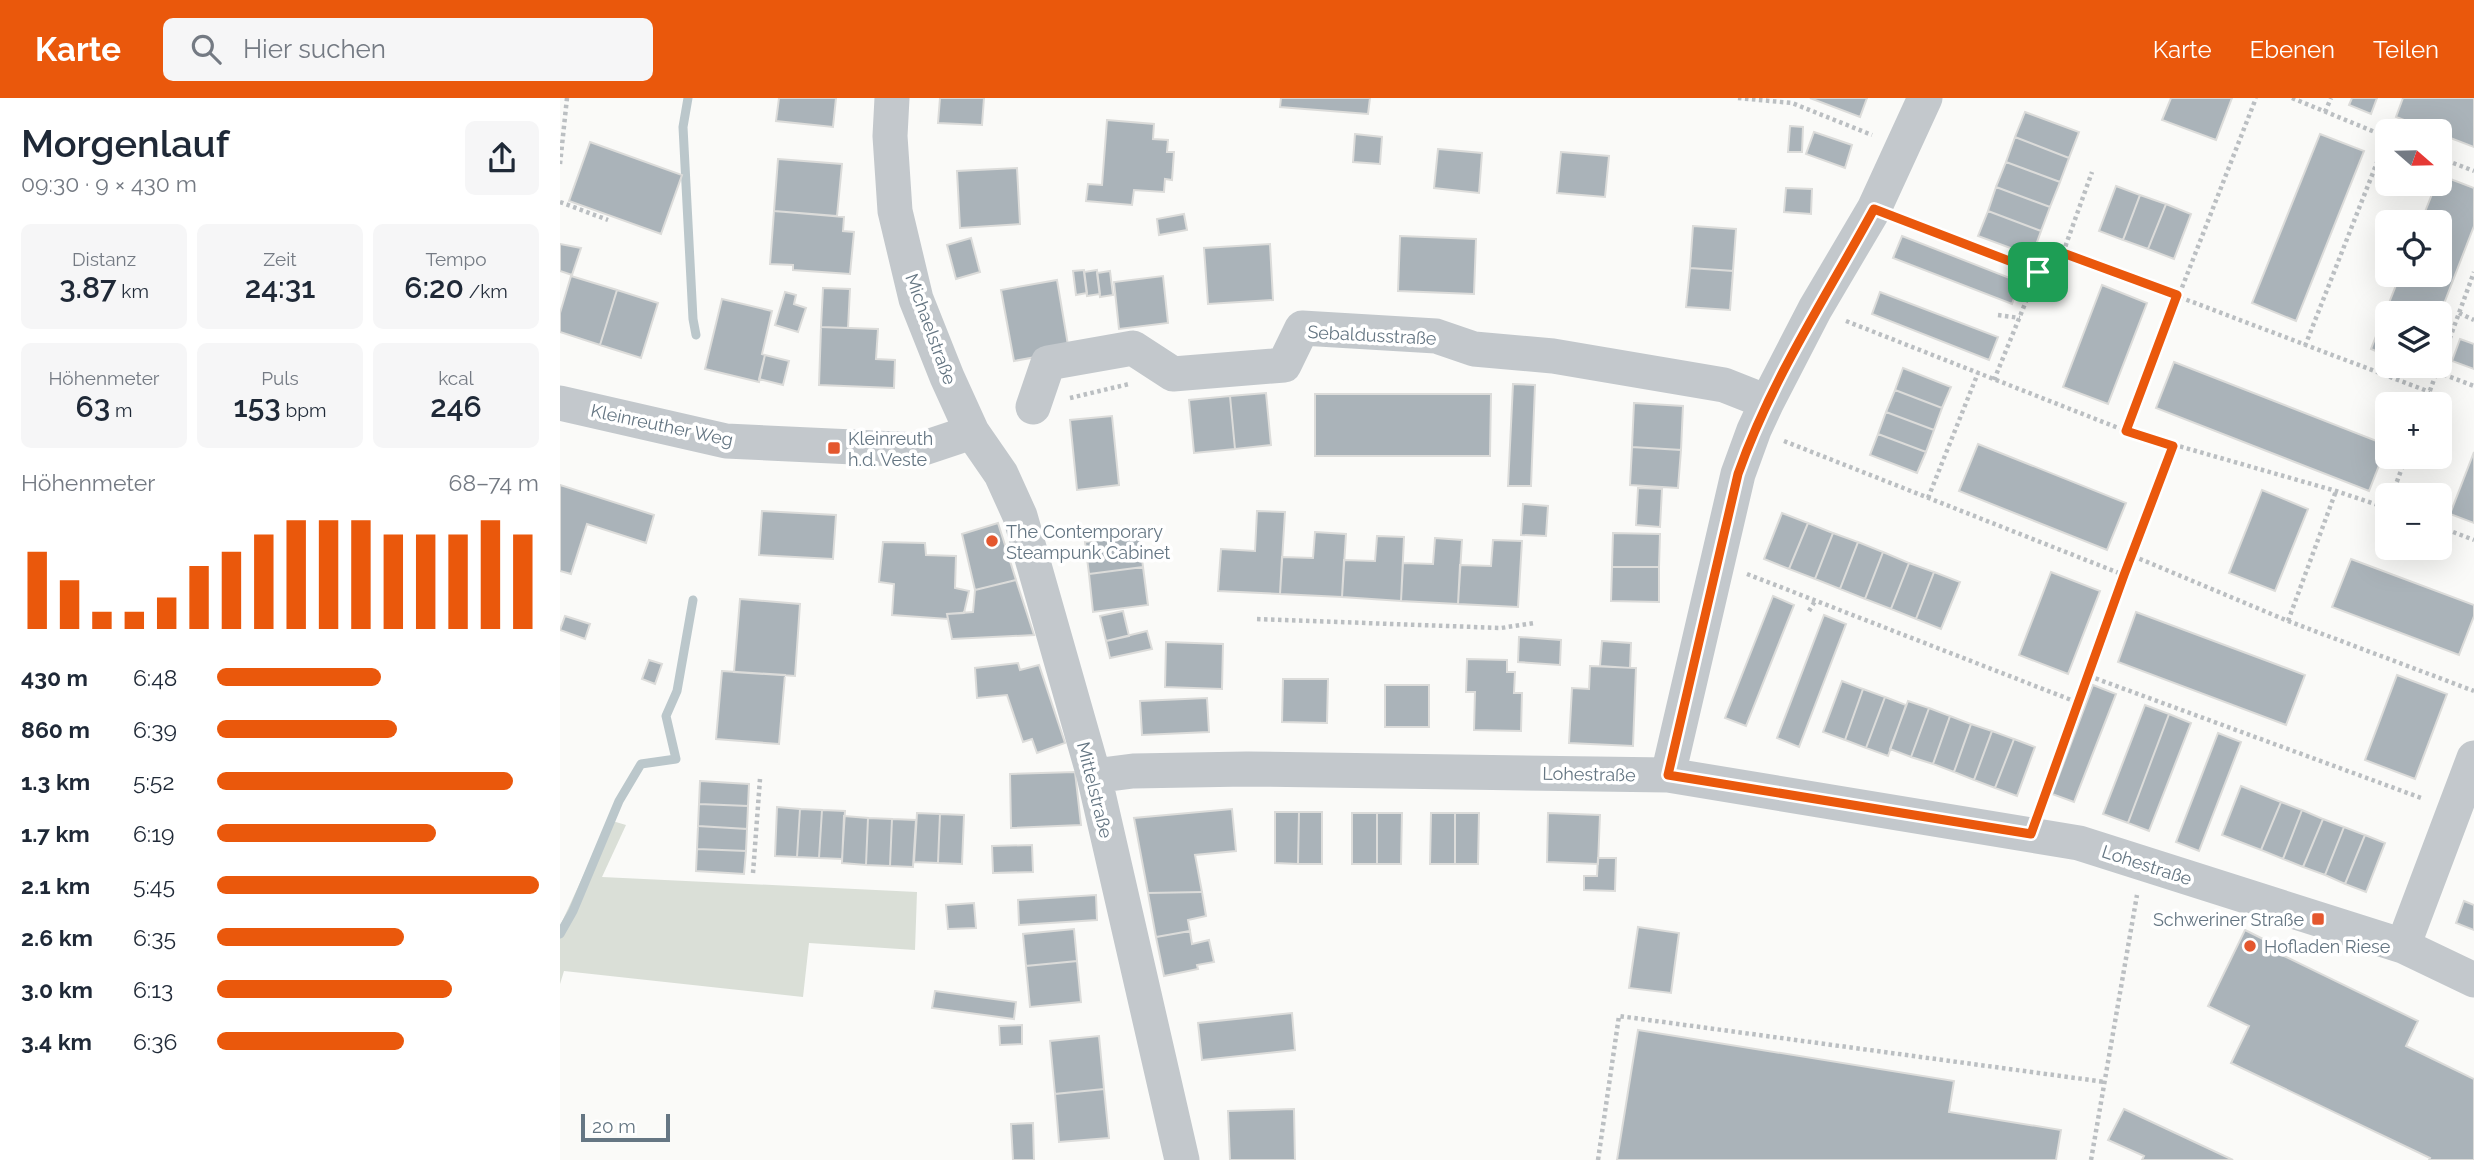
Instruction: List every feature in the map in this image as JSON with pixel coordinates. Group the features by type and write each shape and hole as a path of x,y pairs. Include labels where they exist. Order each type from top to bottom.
{"street":[{"name":"Michaelstraße","path":"892,98 890,135 895,211 916,299 972,432"},
{"path":"1668,775 1738,474 1760,416 1815,309 1874,209 1925,98"},
{"name":"Sebaldusstraße","path":"1173,374 1284,365 1302,328 1436,336 1474,349 1553,356 1724,385 1760,416"},
{"path":"1033,407 1048,363 1133,348 1173,374"},
{"name":"Kleinreuther Weg","path":"560,403 726,441 918,450 972,432"},
{"name":"Mittelstraße","path":"972,432 1001,474 1020,516 1094,776 1182,1160"},
{"path":"2403,946 2474,758"},
{"name":"Lohestraße","path":"1094,776 1133,771 1247,769 1668,775 2079,843 2403,946 2474,980"}],"path":[{"path":"560,164 566,98"},
{"path":"1738,98 1792,103 1902,147"},
{"path":"2126,431 2256,98"},
{"path":"2292,98 2375,132"},
{"path":"2325,111 2332,98"},
{"path":"2452,163 2474,171"},
{"path":"2305,346 2375,168"},
{"path":"1994,380 2038,272 2063,253 2092,172"},
{"path":"560,202 608,220"},
{"path":"1874,209 2038,272"},
{"path":"2063,253 2430,392 2435,378"},
{"path":"2452,332 2474,272"},
{"path":"1815,309 2126,431 2375,504"},
{"path":"2459,313 2474,320"},
{"path":"1998,315 2020,318"},
{"path":"1928,498 1978,373"},
{"path":"1033,407 1173,374"},
{"path":"2452,378 2474,386"},
{"path":"1760,416 1928,498 2124,575"},
{"path":"2031,834 2173,446"},
{"path":"2288,621 2336,491"},
{"path":"2452,532 2474,540"},
{"path":"2133,556 2288,621 2474,691"},
{"path":"1717,563 2079,703"},
{"path":"1809,611 1815,601"},
{"path":"1256,619 1500,628 1534,623"},
{"path":"2089,676 2454,810"},
{"path":"753,873 760,779"},
{"path":"2091,1160 2138,888 2152,868"},
{"path":"1598,1160 1619,1016 2105,1082"}],"shaded area":[{"path":"609,820 626,825 602,877 917,892 915,950 809,943 803,997 564,971 560,984 560,926"}],"building":[{"path":"779,98 836,98 833,127 776,121"},
{"path":"940,98 984,98 982,125 938,123"},
{"path":"1281,98 1370,98 1368,114 1280,107"},
{"path":"1810,98 1867,98 1860,117"},
{"path":"2171,98 2232,98 2216,140 2162,120"},
{"path":"2352,98 2377,98 2371,114 2349,105"},
{"path":"2403,98 2474,98 2474,147 2452,139 2452,119 2396,117"},
{"path":"2025,112 2079,132 2069,158 2015,137"},
{"path":"1107,120 1154,124 1153,139 1168,140 1167,152 1174,152 1172,180 1165,179 1164,192 1134,190 1132,205 1086,201 1088,184 1102,185"},
{"path":"1790,126 1803,127 1802,152 1788,152"},
{"path":"1814,132 1852,145 1845,168 1806,154"},
{"path":"1355,134 1382,137 1380,164 1353,162"},
{"path":"2320,134 2364,151 2296,321 2252,303"},
{"path":"2015,137 2069,158 2060,182 2006,162"},
{"path":"590,142 682,175 661,234 569,201"},
{"path":"1438,149 1482,153 1479,193 1434,188"},
{"path":"1561,152 1609,156 1605,197 1557,193"},
{"path":"778,159 842,164 837,216 774,211"},
{"path":"2006,162 2060,182 2050,207 1996,187"},
{"path":"1017,168 1020,224 960,228 957,171"},
{"path":"2452,180 2474,188 2474,226 2452,283 2452,210 2426,210 2431,196 2452,196"},
{"path":"2116,186 2140,195 2123,240 2099,231"},
{"path":"1996,187 2050,207 2041,231 1988,211"},
{"path":"1786,188 1812,189 1811,214 1784,212"},
{"path":"2140,195 2166,204 2148,249 2123,240"},
{"path":"2166,204 2191,214 2174,259 2148,249"},
{"path":"774,211 844,217 843,231 854,232 850,274 793,270 793,265 770,264"},
{"path":"1988,211 2041,231 2032,256 1978,236"},
{"path":"1184,214 1187,230 1159,235 1157,219"},
{"path":"1693,226 1736,229 1733,271 1690,268"},
{"path":"1400,236 1476,239 1474,294 1398,291"},
{"path":"1902,236 2020,282 2012,304 1893,258"},
{"path":"971,238 980,272 956,279 947,245"},
{"path":"560,244 581,248 572,275 560,271"},
{"path":"1270,244 1273,300 1208,304 1204,248"},
{"path":"1690,268 1733,271 1730,310 1686,307"},
{"path":"1084,270 1087,293 1076,295 1073,271"},
{"path":"1097,270 1100,294 1087,296 1084,272"},
{"path":"1110,271 1113,295 1100,297 1097,273"},
{"path":"571,276 617,290 600,345 560,332 560,313"},
{"path":"1163,276 1168,323 1119,329 1114,282"},
{"path":"1057,280 1069,351 1014,361 1001,290"},
{"path":"2102,285 2147,303 2108,404 2063,387"},
{"path":"2395,287 2450,287 2445,301 2390,301"},
{"path":"823,288 850,289 848,328 821,327"},
{"path":"617,290 658,303 641,358 600,345"},
{"path":"785,292 796,295 794,304 806,308 798,332 775,325"},
{"path":"1880,292 1998,337 1989,360 1872,314"},
{"path":"722,299 772,311 759,382 705,369"},
{"path":"821,327 878,329 876,359 895,360 894,388 819,385"},
{"path":"2460,339 2474,344 2474,369 2452,361"},
{"path":"765,355 789,361 783,385 759,379"},
{"path":"2174,362 2375,440 2375,469 2378,469 2369,491 2156,408"},
{"path":"1903,368 1951,387 1942,408 1895,390"},
{"path":"1513,384 1535,385 1531,486 1508,486"},
{"path":"1895,390 1942,408 1934,430 1886,412"},
{"path":"1266,393 1271,445 1235,449 1230,396"},
{"path":"1315,394 1491,394 1490,456 1315,456"},
{"path":"1230,396 1235,449 1194,453 1189,400"},
{"path":"1634,403 1683,406 1681,450 1632,447"},
{"path":"1886,412 1934,430 1926,452 1878,434"},
{"path":"1112,416 1119,485 1077,490 1070,420"},
{"path":"1878,434 1926,452 1917,473 1870,455"},
{"path":"1978,444 2126,503 2107,550 1959,491"},
{"path":"1632,447 1681,450 1678,488 1630,485"},
{"path":"2474,452 2474,523 2452,515"},
{"path":"560,485 654,515 646,543 587,524 571,574 560,571"},
{"path":"1638,488 1662,489 1660,527 1636,525"},
{"path":"2262,490 2308,509 2275,591 2229,573"},
{"path":"1523,504 1548,506 1546,536 1521,535"},
{"path":"762,511 836,515 833,559 759,555"},
{"path":"1257,511 1285,512 1280,594 1218,591 1221,549 1255,551"},
{"path":"1782,513 1808,523 1789,569 1764,559"},
{"path":"998,523 1016,580 975,590 962,534"},
{"path":"1808,523 1833,533 1815,579 1789,569"},
{"path":"1315,532 1346,534 1342,597 1280,594 1282,557 1313,558"},
{"path":"1613,533 1660,534 1659,567 1612,567"},
{"path":"1833,533 1858,542 1840,589 1815,579"},
{"path":"1139,535 1143,567 1089,574 1085,542"},
{"path":"1377,536 1404,537 1401,601 1342,597 1344,560 1375,561"},
{"path":"1435,538 1462,540 1458,604 1401,601 1403,563 1433,564"},
{"path":"1493,540 1522,541 1518,607 1458,604 1460,565 1491,566"},
{"path":"883,542 925,543 926,555 956,556 955,588 969,591 964,613 947,614 948,619 892,615 894,584 879,582"},
{"path":"1858,542 1883,552 1865,599 1840,589"},
{"path":"1883,552 1909,563 1891,609 1865,599"},
{"path":"2351,559 2474,605 2474,616 2459,655 2332,607"},
{"path":"1909,563 1934,572 1916,619 1891,609"},
{"path":"1143,567 1148,605 1093,612 1089,574"},
{"path":"1612,567 1659,567 1659,602 1611,601"},
{"path":"1934,572 1960,582 1941,629 1916,619"},
{"path":"2051,572 2100,591 2068,674 2019,655"},
{"path":"1016,580 1034,635 952,639 947,614 973,612 975,590"},
{"path":"1773,596 1794,605 1746,726 1725,718"},
{"path":"740,599 800,604 795,676 734,672"},
{"path":"1123,611 1129,636 1106,641 1100,616"},
{"path":"2136,612 2305,675 2286,725 2118,662"},
{"path":"1824,615 1846,624 1799,747 1777,738"},
{"path":"565,616 590,624 585,639 560,630"},
{"path":"1147,631 1152,649 1110,658 1106,641"},
{"path":"1519,637 1561,640 1560,665 1518,662"},
{"path":"1602,641 1631,643 1630,668 1600,666"},
{"path":"1166,642 1223,644 1222,689 1165,687"},
{"path":"1467,659 1507,660 1507,672 1515,672 1514,693 1522,693 1521,731 1474,730 1475,692 1466,692"},
{"path":"649,660 662,664 655,684 642,679"},
{"path":"1018,663 1020,670 1039,665 1065,743 1037,753 1032,739 1023,742 1007,695 977,698 975,668"},
{"path":"1590,666 1636,668 1633,746 1569,743 1572,688 1589,689"},
{"path":"722,671 785,675 779,744 716,739"},
{"path":"2397,675 2447,694 2415,779 2365,760"},
{"path":"1283,679 1328,679 1327,723 1282,722"},
{"path":"1842,681 1863,689 1845,740 1823,732"},
{"path":"1385,685 1429,685 1429,727 1385,727"},
{"path":"2093,685 2116,694 2074,802 2052,794"},
{"path":"1863,689 1885,697 1866,748 1845,740"},
{"path":"1885,697 1906,705 1888,756 1866,748"},
{"path":"1207,698 1209,732 1142,735 1140,701"},
{"path":"1908,701 1929,708 1911,757 1890,749"},
{"path":"2145,705 2169,714 2128,823 2103,814"},
{"path":"1929,708 1950,716 1933,764 1911,757"},
{"path":"2169,714 2191,723 2149,831 2128,823"},
{"path":"1950,716 1971,724 1954,772 1933,764"},
{"path":"1971,724 1992,731 1974,780 1954,772"},
{"path":"1992,731 2014,739 1995,788 1974,780"},
{"path":"2218,733 2241,742 2199,851 2176,842"},
{"path":"2014,739 2035,747 2017,796 1995,788"},
{"path":"1075,772 1081,825 1011,828 1010,774"},
{"path":"700,781 749,784 748,806 699,804"},
{"path":"2241,786 2281,802 2261,850 2222,835"},
{"path":"2281,802 2302,810 2283,859 2261,850"},
{"path":"699,804 748,806 747,829 698,826"},
{"path":"777,807 800,809 797,857 775,856"},
{"path":"800,809 822,810 819,858 797,857"},
{"path":"1232,809 1236,851 1195,855 1202,892 1148,893 1134,818"},
{"path":"822,810 845,811 842,859 819,858"},
{"path":"2302,810 2323,819 2303,867 2283,859"},
{"path":"1275,812 1299,812 1298,864 1275,863"},
{"path":"1299,812 1322,812 1322,864 1298,864"},
{"path":"917,813 940,814 938,863 914,862"},
{"path":"1352,813 1377,813 1377,864 1352,864"},
{"path":"1377,813 1402,813 1401,864 1377,864"},
{"path":"1431,813 1455,813 1455,864 1430,864"},
{"path":"1455,813 1479,813 1478,864 1455,864"},
{"path":"1548,813 1600,815 1598,864 1547,862"},
{"path":"940,814 964,815 962,864 938,863"},
{"path":"844,816 868,818 866,865 842,863"},
{"path":"868,818 892,819 890,866 866,865"},
{"path":"892,819 916,820 913,867 890,866"},
{"path":"2323,819 2344,827 2325,875 2303,867"},
{"path":"698,826 747,829 746,851 697,849"},
{"path":"2344,827 2365,835 2345,884 2325,875"},
{"path":"2365,835 2385,843 2366,892 2345,884"},
{"path":"1032,845 1033,872 993,873 992,846"},
{"path":"697,849 746,851 744,874 696,871"},
{"path":"1598,858 1616,858 1615,891 1584,890 1584,876 1597,876"},
{"path":"1202,892 1206,916 1188,920 1190,931 1156,937 1148,893"},
{"path":"1096,895 1097,920 1019,925 1018,900"},
{"path":"2464,901 2474,905 2474,930 2456,923"},
{"path":"974,903 976,928 948,929 946,905"},
{"path":"1638,927 1679,933 1671,993 1629,988"},
{"path":"1074,929 1077,961 1026,966 1023,934"},
{"path":"2245,930 2285,950 2282,955 2418,1021 2406,1046 2474,1079 2474,1160 2429,1160 2430,1158 2231,1063 2249,1026 2208,1006"},
{"path":"1190,931 1192,944 1209,940 1214,962 1197,965 1198,969 1164,976 1156,937"},
{"path":"1077,961 1081,1002 1030,1007 1026,966"},
{"path":"935,991 1016,1002 1014,1019 932,1008"},
{"path":"1292,1013 1295,1050 1202,1060 1198,1023"},
{"path":"1022,1025 1022,1044 1000,1045 999,1026"},
{"path":"1638,1030 1954,1081 1949,1112 2061,1130 2056,1160 1617,1160"},
{"path":"1099,1036 1104,1089 1055,1094 1050,1041"},
{"path":"1104,1089 1109,1138 1059,1142 1055,1094"},
{"path":"1294,1109 1295,1160 1230,1160 1228,1111"},
{"path":"2124,1109 2233,1160 2142,1160 2144,1156 2108,1140"},
{"path":"1033,1123 1034,1160 1013,1160 1011,1124"}],"waterway":[{"path":"688,98 683,127 696,335"},
{"path":"560,934 573,911 619,801 641,764 676,759 666,716 677,691 693,600"}],"place":[{"name":"Kleinreuth h.d. Veste","path":"834,448"},
{"name":"The Contemporary Steampunk Cabinet","path":"992,541"},
{"name":"Schweriner Straße","path":"2318,919"},
{"name":"Hofladen Riese","path":"2250,946"}],"route":[{"path":"1874,209 2038,272 2063,253 2177,295 2126,431 2173,446 2031,834 1668,775 1738,474 1754,430 1815,309 1874,209"}]}
